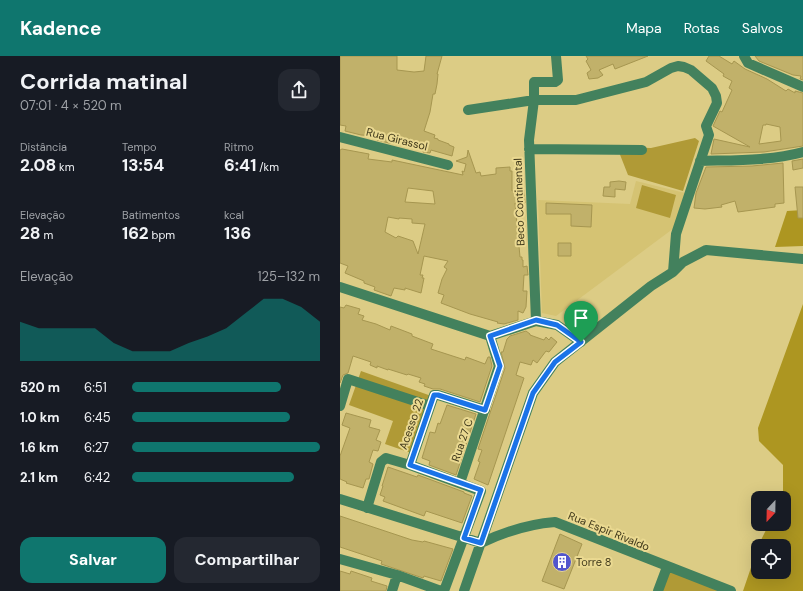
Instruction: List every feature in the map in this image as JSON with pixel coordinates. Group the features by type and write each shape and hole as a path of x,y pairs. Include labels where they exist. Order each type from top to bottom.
{"street":[{"name":"Beco Continental","path":"536,320 529,140 534,100 534,82 555,82 558,80 556,56"},
{"path":"744,56 748,63 803,87"},
{"path":"468,110 534,100 583,99 646,82 671,68 678,66 691,70 712,88 716,96 717,104 706,126 709,135 676,234 672,272"},
{"name":"Rua Girassol","path":"340,138 448,165"},
{"path":"529,149 642,150"},
{"path":"700,161 753,160 803,152"},
{"path":"464,591 533,393 555,362 683,262 706,250 803,259"},
{"path":"340,287 490,336 536,320 557,325 581,342"},
{"name":"Rua 27 C","path":"460,483 500,366 490,336"},
{"path":"340,406 348,379 430,406"},
{"name":"Acesso 22","path":"410,465 434,395 485,410"},
{"path":"340,559 442,591 464,538 481,490 388,458 381,462 367,508"},
{"path":"340,499 481,543"},
{"name":"Rua Espir Rivaldo","path":"481,543 497,535 539,523 555,522 731,591"},
{"path":"658,591 667,567"},
{"path":"392,591 396,576"}],"shaded area":[{"path":"695,138 699,141 683,191 628,175 617,147 651,148"},
{"path":"636,181 685,193 674,228 556,316 542,313 538,200 630,204"},
{"path":"642,185 676,195 670,218 636,208"},
{"path":"803,210 803,246 775,247 787,211"},
{"path":"803,304 803,591 743,591 751,568 751,579 791,579 791,539 762,539 766,531 791,531 791,491 783,491 783,465 759,441 758,428"},
{"path":"361,371 437,398 417,455 385,444 393,421 349,405"},
{"path":"670,570 719,591 661,591"}],"building":[{"path":"340,56 397,56 397,70 414,72 424,71 426,56 442,56 437,74 435,94 433,94 430,112 424,131 435,135 434,138 454,147 452,156 431,150 430,153 423,152 424,150 406,145 407,143 392,140 391,143 389,143 377,140 378,136 361,135 345,131 346,126 340,125"},
{"path":"586,56 648,56 615,69 613,64 599,70 603,75 598,78 589,79 587,73 591,70 586,61 588,59"},
{"path":"709,56 719,56 732,64 734,61 745,69 767,79 786,91 788,89 795,93 795,91 803,93 803,146 764,152 711,154 714,139 750,147 713,126 720,111 722,112 732,90 729,88 732,81 723,76 724,74 706,61","holes":["766,124 780,127 781,141 759,144 763,125"]},
{"path":"755,56 803,56 803,80 800,79 801,76 793,75 759,61"},
{"path":"342,149 369,154 368,159 392,162 392,160 463,175 462,171 464,172 466,164 456,161 467,157 468,150 476,173 480,172 481,176 496,174 496,168 510,167 510,171 512,171 512,191 524,190 525,203 515,203 520,257 522,257 523,260 523,267 527,266 528,275 524,275 523,291 527,291 526,307 523,313 518,311 518,320 504,324 497,323 498,322 470,314 441,303 444,295 438,293 447,269 444,267 448,261 424,256 420,275 423,275 422,278 424,278 421,293 405,288 405,290 394,288 391,296 374,290 375,287 345,273 348,266 340,263 340,150","holes":["408,188 433,191 435,204 405,202","388,217 412,219 412,223 425,224 418,254 413,241 398,236 396,238 385,232"]},
{"path":"803,159 803,168 793,170 792,161"},
{"path":"783,163 784,203 775,204 775,207 738,212 735,201 721,205 722,207 705,209 694,208 696,193 706,167 752,166"},
{"path":"610,182 626,182 625,190 615,189 615,197 603,196 604,187 610,187"},
{"path":"795,187 803,187 803,218 798,218"},
{"path":"546,203 592,205 591,227 571,226 571,214 546,214"},
{"path":"558,243 571,243 571,256 558,256"},
{"path":"346,305 360,309 358,314 364,316 362,320 390,330 391,326 412,334 412,336 433,344 431,349 465,360 466,357 485,364 488,357 490,357 492,366 480,402 440,389 433,389 424,386 425,384 419,382 421,378 377,366 377,368 370,365 371,362 353,356 348,373 343,375 340,383 340,307 344,308"},
{"path":"526,331 530,335 544,340 546,337 549,340 551,337 557,342 549,352 546,351 537,363 533,360 531,365 520,362 516,375 524,378 488,485 474,479 480,462 478,461 482,450 478,449 505,368 501,352 503,352 507,339 510,336"},
{"path":"447,405 476,414 456,475 429,465 430,461 422,458 430,432 435,433"},
{"path":"346,413 371,420 369,427 380,430 376,440 381,442 378,451 373,450 369,462 373,464 369,479 366,479 363,488 346,483 347,482 340,479 340,456 350,428 342,425"},
{"path":"388,467 417,477 418,475 472,496 462,523 426,511 424,516 383,501 385,497 380,495"},
{"path":"340,516 412,540 424,541 453,549 441,581 424,576 423,578 381,564 382,561 340,547"},
{"name":"Torre 8","path":"560,534 582,544 564,589 542,581"},
{"path":"340,571 350,574 351,571 372,578 371,581 387,586 386,591 340,591"}],"place":[{"name":"Torre 8","path":"562,562"}],"route":[{"path":"536,320 557,325 581,342 555,362 533,393 481,543 464,538 481,494 481,490 410,465 434,395 436,394 485,410 500,366 490,336 536,320"}]}
